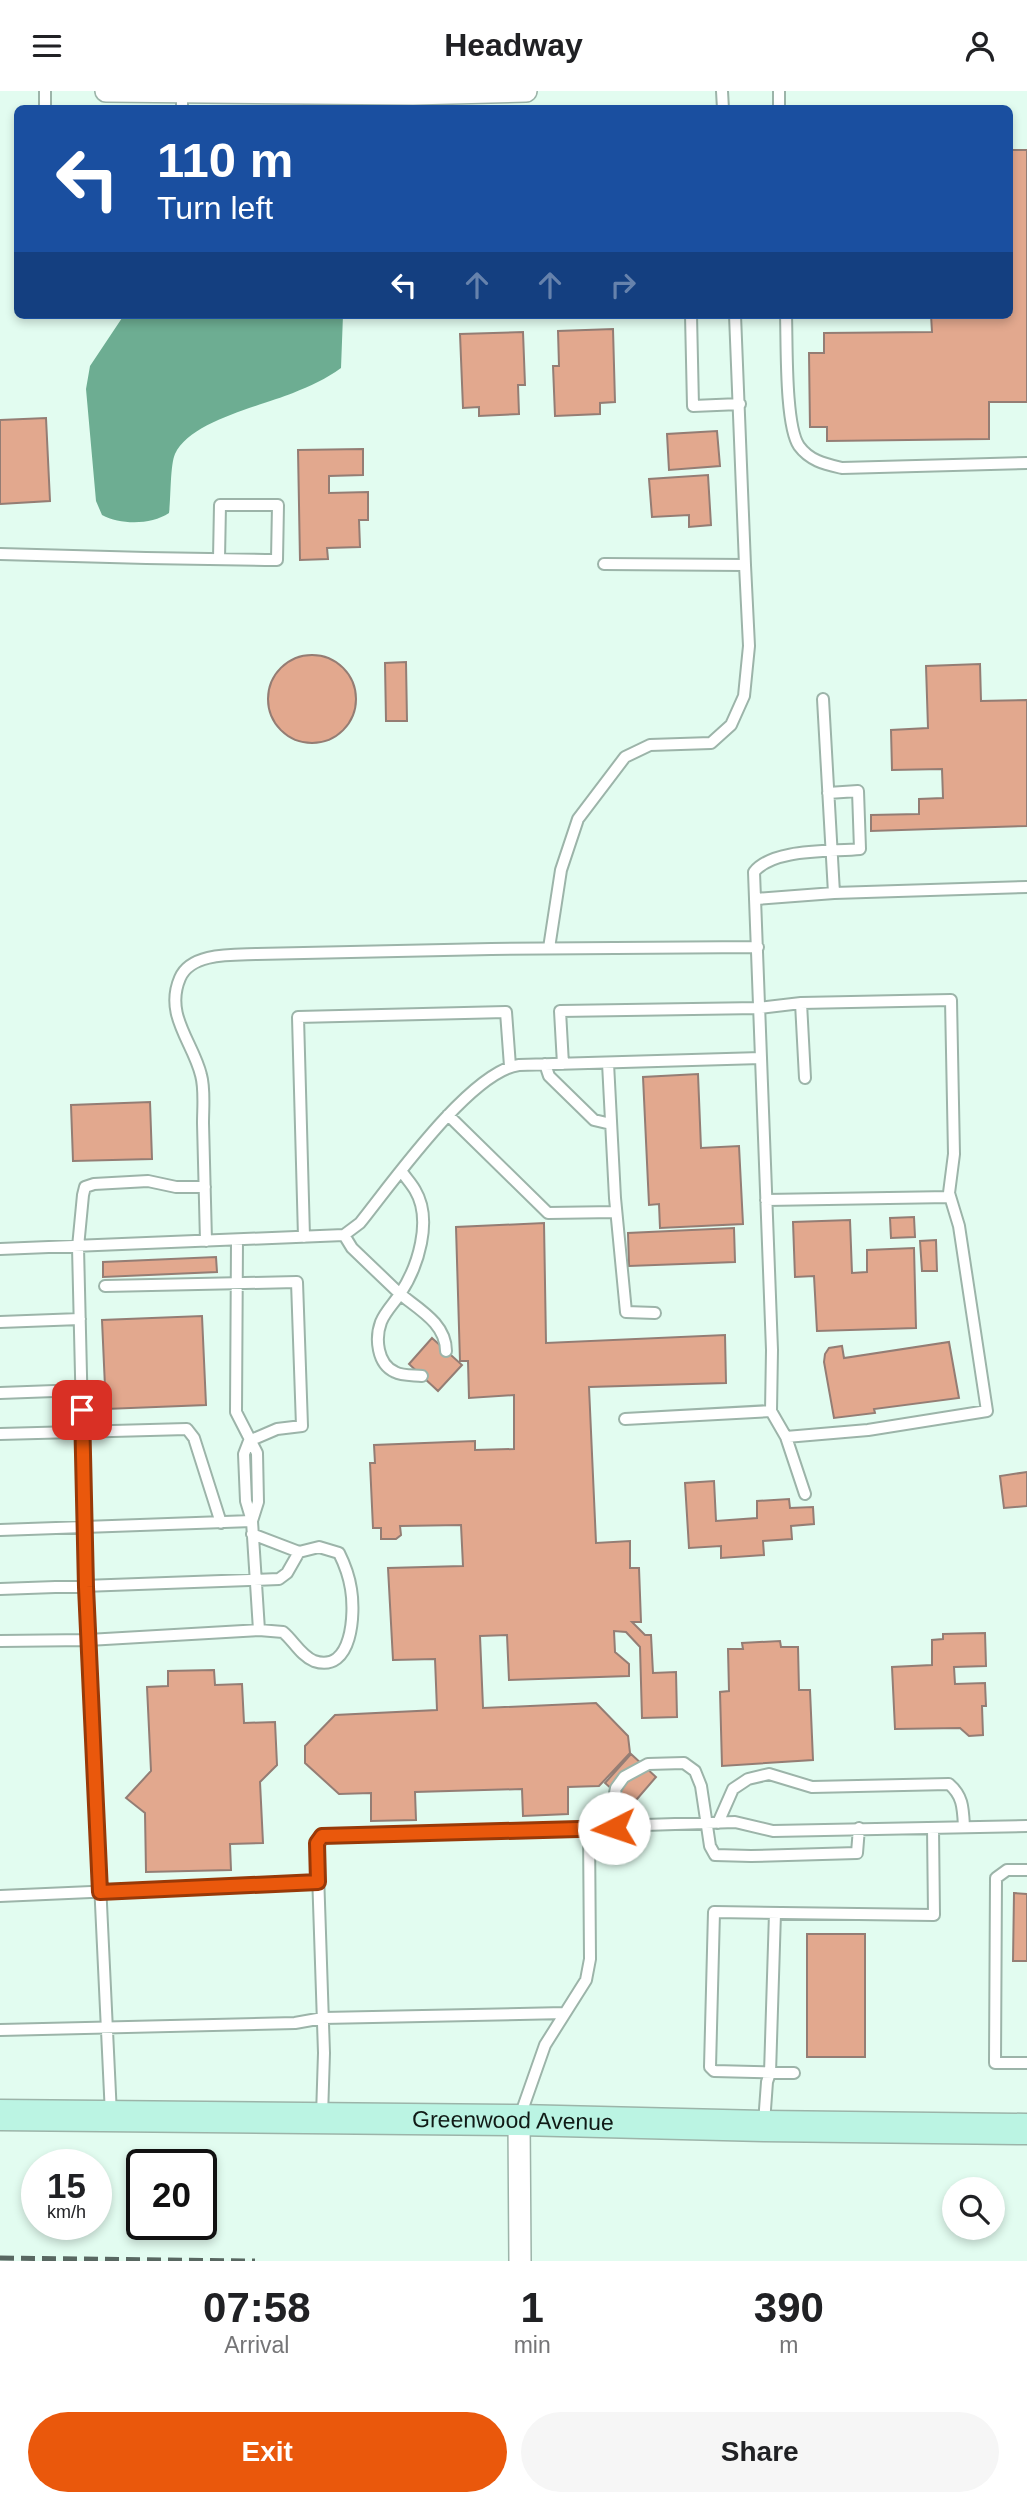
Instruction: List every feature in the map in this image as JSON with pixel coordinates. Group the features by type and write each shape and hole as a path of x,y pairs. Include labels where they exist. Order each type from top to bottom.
{"main road":[{"name":"Greenwood Avenue","path":"0,2115 1027,2129"}],"street":[{"path":"106,91 413,92 446,101 527,91"},
{"path":"519,2120 520,2261"}],"lane":[{"path":"691,319 693,406 740,404"},
{"path":"549,948 561,870 578,819 625,757 650,745 711,743 731,725 744,696 749,646 735,319"},
{"path":"786,319 789,410 798,445 816,462 842,468 1027,463"},
{"path":"0,554 219,559 278,560 278,505 220,505 219,559"},
{"path":"604,564 744,565"},
{"path":"823,699 834,893"},
{"path":"805,1494 786,1437 771,1411 772,1350 754,873 760,865 779,855 860,849 858,791 828,793"},
{"path":"755,899 834,893 1027,887"},
{"path":"206,1241 202,1076 182,1033 176,1012 175,995 180,977 189,966 201,960 228,955 549,948 758,947"},
{"path":"563,1064 560,1011 759,1008 801,1003 951,1000 954,1154 950,1174 950,1198 959,1226 987,1411 868,1430 786,1437"},
{"path":"801,1003 805,1078"},
{"path":"304,1237 298,1017 506,1012 510,1066"},
{"path":"0,1249 344,1235 356,1226 448,1115 481,1084 510,1066 761,1058"},
{"path":"608,1063 616,1213 626,1312 655,1313"},
{"path":"545,1064 549,1076 594,1119 611,1124"},
{"path":"448,1115 548,1213 616,1213"},
{"path":"402,1172 416,1191 422,1216 422,1243 411,1278 381,1321 379,1353 385,1364 395,1373 422,1376"},
{"path":"111,2115 88,1640 78,1247 85,1187 94,1184 148,1181 176,1187 205,1187"},
{"path":"766,1200 950,1198"},
{"path":"344,1235 352,1248 436,1323 446,1341 446,1352"},
{"path":"237,1240 236,1412 249,1441 244,1454 246,1501 252,1521 259,1630"},
{"path":"105,1286 297,1282 302,1426 277,1429 249,1441"},
{"path":"0,1322 80,1319"},
{"path":"0,1392 82,1390"},
{"path":"625,1419 771,1411"},
{"path":"0,1434 187,1429 194,1438 221,1523"},
{"path":"0,1530 252,1521"},
{"path":"0,1641 88,1640 259,1630 282,1632 312,1661 333,1661 342,1654 348,1642 352,1617 351,1591 340,1553 319,1547 299,1552 252,1534"},
{"path":"0,1589 279,1579 287,1573 299,1552"},
{"path":"614,1828 613,1803 616,1788 624,1777 648,1764 684,1763 695,1771 701,1786 702,1807 713,1823"},
{"path":"859,1828 857,1853 715,1855 710,1846 713,1823 733,1789 748,1779 769,1775 812,1787 948,1784 959,1793 963,1805 964,1826"},
{"path":"322,2119 323,2018 317,1843 322,1836 470,1831 589,1831 735,1822 773,1831 1027,1826"},
{"path":"794,2074 714,2071 710,2067 714,1912 934,1915 933,1828"},
{"path":"519,2120 545,2045 586,1980 590,1959 589,1831"},
{"path":"1027,1870 1007,1870 996,1878 995,2063 1027,2063"},
{"path":"0,1896 318,1882"},
{"path":"764,2126 767,2082 771,2073 775,1913"},
{"path":"0,2030 295,2023 323,2018 565,2013"}],"shaded area":[{"path":"121,319 343,319 341,368 306,388 228,416 195,432 183,442 175,454 169,513 145,522 118,521 102,515 96,501 86,389 90,366"}],"building":[{"path":"1013,150 1027,150 1027,402 989,402 989,439 827,441 827,427 810,427 809,353 824,353 824,333 932,332 931,319 1013,319"},
{"path":"613,329 615,402 600,403 600,414 555,416 553,366 559,366 558,331"},
{"path":"523,332 525,385 518,385 519,414 479,416 479,407 463,408 460,334"},
{"path":"46,418 50,501 0,504 0,420"},
{"path":"717,431 720,466 669,470 667,434"},
{"path":"363,449 363,475 329,476 329,493 368,492 368,520 359,520 360,547 327,548 328,559 300,560 298,450"},
{"path":"708,475 711,525 689,527 689,515 652,517 649,479"},
{"path":"312,655 329,659 343,668 352,682 356,699 352,716 343,730 329,739 312,743 295,739 281,730 272,716 268,699 272,682 281,668 295,659"},
{"path":"406,662 407,721 386,721 385,663"},
{"path":"980,664 981,701 1027,700 1027,826 871,831 871,815 919,814 919,799 943,798 942,769 892,770 891,730 928,728 926,666"},
{"path":"698,1074 701,1148 739,1146 743,1224 660,1228 659,1204 649,1205 643,1077"},
{"path":"150,1102 152,1159 73,1161 71,1105"},
{"path":"914,1217 915,1237 891,1238 890,1218"},
{"path":"850,1220 852,1273 867,1272 867,1250 914,1248 916,1328 817,1331 814,1276 795,1277 793,1222"},
{"path":"544,1223 546,1343 725,1335 726,1383 589,1387 596,1543 630,1541 630,1568 639,1568 641,1622 632,1622 645,1635 651,1635 653,1673 676,1672 677,1717 642,1718 640,1647 626,1632 614,1631 615,1652 629,1664 629,1676 509,1680 507,1635 480,1636 483,1708 596,1703 628,1736 630,1753 599,1786 568,1787 568,1814 523,1816 522,1789 415,1792 416,1820 371,1821 371,1793 339,1794 305,1763 305,1746 335,1715 437,1710 435,1659 393,1660 388,1568 463,1566 461,1525 400,1526 401,1535 396,1539 381,1539 381,1528 373,1528 370,1463 375,1463 374,1445 475,1441 475,1450 514,1449 514,1395 469,1398 468,1361 460,1361 456,1227"},
{"path":"734,1228 735,1262 629,1266 628,1233"},
{"path":"936,1240 937,1271 922,1271 920,1241"},
{"path":"216,1257 217,1272 103,1277 103,1262"},
{"path":"202,1316 206,1405 106,1409 102,1320"},
{"path":"432,1338 462,1365 438,1391 409,1364"},
{"path":"949,1342 959,1398 874,1409 875,1413 834,1418 824,1362 829,1348 842,1346 844,1358"},
{"path":"1027,1472 1027,1506 1004,1508 1000,1476"},
{"path":"714,1481 716,1521 757,1518 757,1501 789,1499 790,1508 813,1507 814,1524 791,1526 792,1539 763,1541 764,1555 721,1558 721,1546 689,1548 685,1483"},
{"path":"985,1633 986,1666 954,1667 955,1684 985,1683 986,1706 982,1706 983,1735 969,1736 960,1728 895,1729 892,1667 932,1665 932,1640 943,1639 943,1634"},
{"path":"780,1641 781,1647 798,1647 799,1690 810,1690 813,1760 722,1766 720,1692 729,1691 728,1649 743,1649 742,1643"},
{"path":"214,1670 215,1685 242,1684 244,1723 275,1722 277,1765 260,1782 263,1843 230,1844 231,1870 146,1872 145,1813 126,1798 151,1771 147,1687 168,1686 168,1671"},
{"path":"631,1754 656,1777 631,1806 605,1783"},
{"path":"1014,1893 1027,1894 1027,1961 1013,1961"},
{"path":"807,1934 865,1934 865,2057 807,2057"}],"railway":[{"path":"0,2258 255,2261"}],"route":[{"path":"82,1410 86,1587 100,1892 318,1882 317,1843 322,1836 470,1831 589,1831 614,1828"}]}
